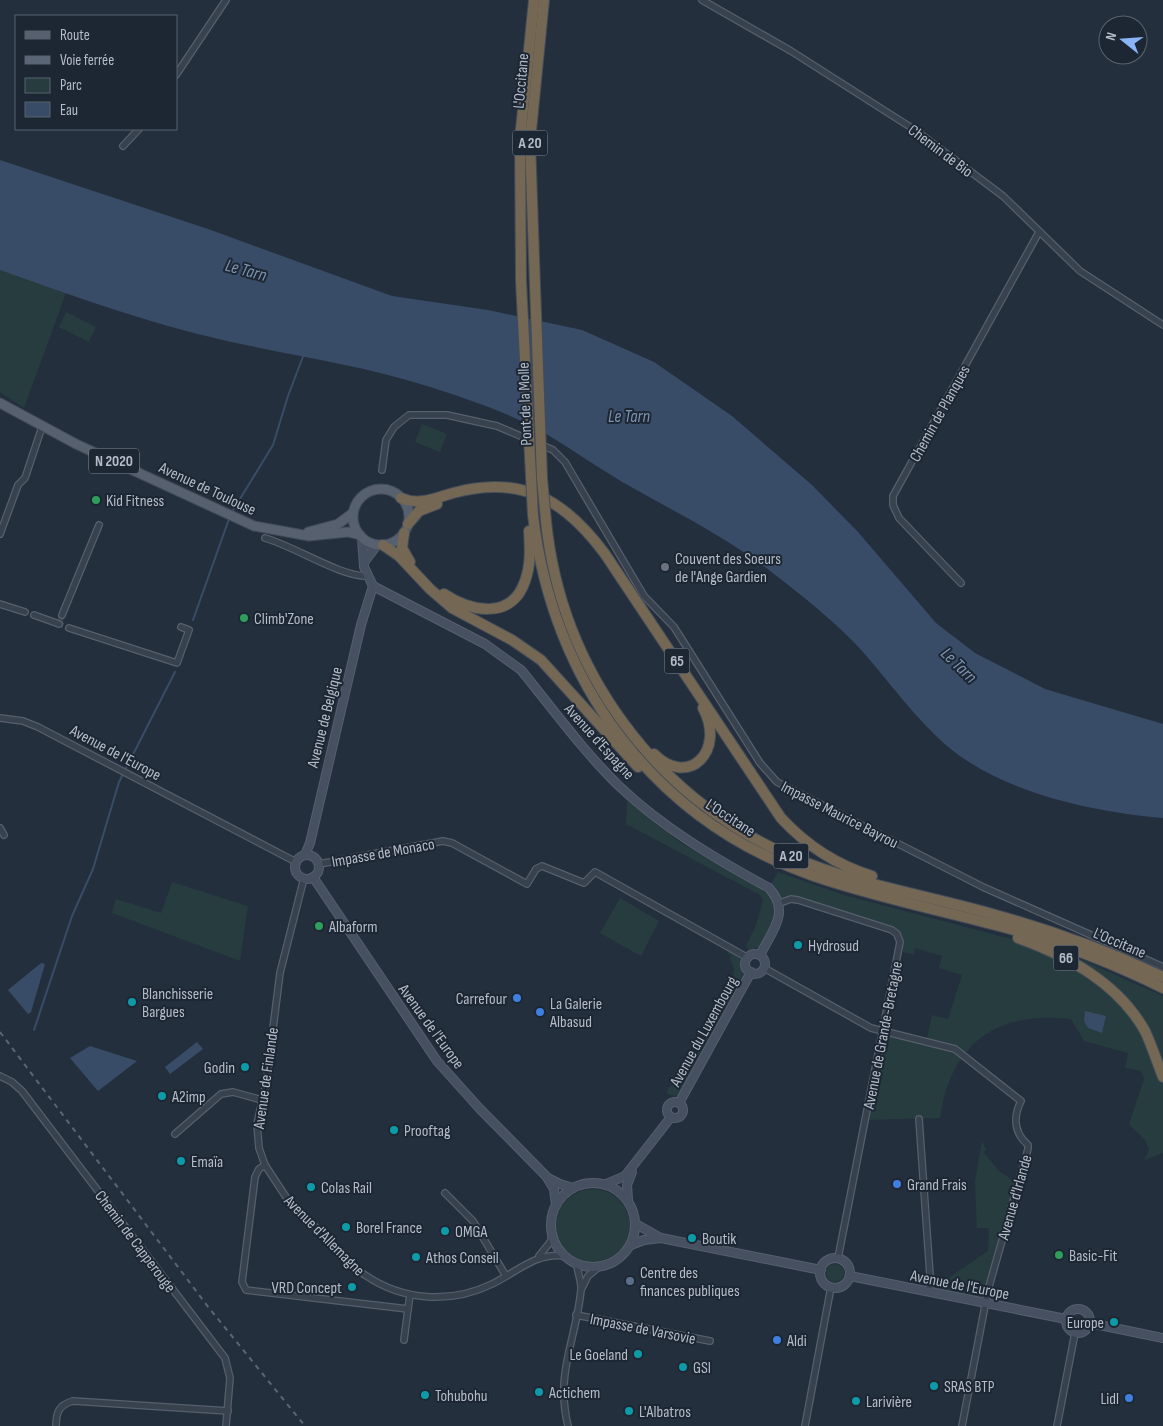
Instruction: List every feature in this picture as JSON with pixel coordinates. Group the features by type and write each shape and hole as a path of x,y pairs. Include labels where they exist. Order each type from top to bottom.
{"highway":[{"name":"L'Occitane","path":"522,281 520,139 534,0"},
{"name":"L'Occitane","path":"535,286 530,141 544,0"},
{"name":"Pont de la Molle","path":"522,281 530,514"},
{"name":"Pont de la Molle","path":"535,286 546,522"},
{"name":"65","path":"401,498 416,502 474,488 506,487 536,493 564,509 588,531 605,554 705,701 772,806 792,830 832,860 860,873 932,898"},
{"name":"65","path":"406,528 419,511 428,507 472,495 492,492 535,498 561,513 583,534 598,553 703,709 708,718 711,738 705,756 689,766 680,767 665,762 653,752 597,685"},
{"name":"L'Occitane","path":"530,514 548,594 567,649 576,667 595,701 617,732 663,784 690,808 755,850 797,869 846,886 1005,928 1068,948 1163,988"},
{"path":"406,528 402,548 407,559 443,593 464,606 492,609 505,605 518,594 525,583 529,567 530,514"},
{"name":"L'Occitane","path":"546,522 552,564 566,616 597,685 628,731 664,772 724,820 769,846 793,857 854,878 993,914 1075,940 1163,977"},
{"path":"380,545 399,556 430,589 452,608 504,636 541,660 568,687 614,744 655,785 690,808"},
{"name":"66","path":"918,905 1036,944 1062,956 1090,973 1118,996 1139,1022 1163,1078"}],"main road":[{"name":"Avenue de Toulouse","path":"1,405 42,427 254,526 296,534 319,536 348,532 361,537"},
{"path":"385,489 401,498 408,513 406,528 395,541 380,545 361,537 354,525 353,513 359,499 372,490 385,489"},
{"name":"Avenue de Toulouse","path":"296,534 338,524 353,513"}],"street":[{"path":"178,72 226,0"},
{"name":"Chemin de Bio","path":"702,0 791,51 916,130 1003,196 1080,271 1163,325"},
{"path":"124,146 138,130"},
{"name":"Chemin de Planques","path":"961,583 899,518 893,505 893,496 1039,232"},
{"name":"Impasse Maurice Bayrou","path":"382,470 386,440 394,427 409,415 447,415 496,426 553,450 565,462 644,596 674,627 760,763 777,782 983,887 1163,967"},
{"path":"0,534 18,485 28,472 42,427"},
{"path":"62,615 99,525"},
{"path":"361,537 367,576 373,586"},
{"name":"Avenue de Toulouse","path":"265,538 300,551 352,576 367,576"},
{"path":"365,561 380,545"},
{"name":"Avenue de Belgique","path":"305,855 310,843 361,625 373,586"},
{"name":"Avenue d'Espagne","path":"373,586 485,644 512,662 521,670 578,740 620,786 673,830 704,852 769,888 780,903"},
{"path":"0,604 25,612"},
{"path":"34,615 59,624"},
{"path":"69,628 177,663 189,630 181,627"},
{"name":"Avenue de l'Europe","path":"0,718 23,721 38,727 296,862"},
{"path":"0,828 4,835"},
{"name":"Impasse de Monaco","path":"318,864 443,841 452,843 528,884 536,869 542,866 584,883 595,872 748,958"},
{"path":"305,855 312,856 318,864 318,872 313,877 304,878 296,872 296,862 305,855"},
{"name":"Avenue de l'Europe","path":"313,877 437,1061 480,1109 546,1176 554,1189 556,1205"},
{"name":"Avenue de Finlande","path":"265,1165 259,1148 256,1124 262,1100 280,973 304,878"},
{"name":"Avenue de Grande-Bretagne","path":"780,903 791,899 798,900 892,930 897,934 900,949 838,1258"},
{"path":"760,955 780,914 780,903"},
{"path":"754,954 760,955 764,960 764,968 760,972 751,972 746,966 748,958 754,954"},
{"name":"Avenue d'Irlande","path":"764,968 804,992 882,1032 956,1049 1021,1101 1016,1114 1016,1128 1028,1145 1028,1149 985,1303"},
{"name":"Avenue du Luxembourg","path":"633,1168 671,1117 668,1113 668,1106 673,1102 679,1102 751,972"},
{"name":"Chemin de Capperouge","path":"0,1076 12,1082 22,1091 225,1358 230,1374 226,1426"},
{"path":"175,1134 221,1094 233,1092 262,1100"},
{"path":"919,1119 930,1276 928,1292"},
{"path":"265,1165 255,1177 242,1282 246,1290 408,1309"},
{"name":"Avenue d'Allemagne","path":"265,1165 286,1197 364,1275 394,1291 438,1298 456,1296 476,1291 537,1258 550,1255 565,1256"},
{"path":"599,1267 577,1264 565,1256 559,1249 552,1231 553,1213 556,1205 573,1188 589,1183 606,1184 620,1180 633,1168"},
{"path":"568,1426 562,1402 563,1380 581,1290 588,1276 599,1267 612,1263 623,1255 631,1245 636,1224 628,1201 627,1185 633,1168"},
{"name":"Avenue de l'Europe","path":"546,1176 560,1184 573,1188"},
{"path":"606,1184 622,1194 628,1201"},
{"path":"445,1193 473,1221 506,1276"},
{"path":"636,1224 661,1238 820,1270"},
{"name":"Avenue d'Allemagne","path":"537,1258 551,1241 552,1231"},
{"path":"631,1245 644,1240 661,1238"},
{"path":"838,1258 846,1263 850,1276 845,1284 831,1287 824,1282 820,1270 829,1259 838,1258"},
{"path":"577,1264 581,1290"},
{"name":"Avenue de l'Europe","path":"850,1276 1066,1319 1072,1310 1080,1309 1089,1316 1090,1323 1163,1338"},
{"path":"805,1426 831,1287"},
{"path":"404,1340 410,1295"},
{"path":"962,1426 985,1303"},
{"name":"Impasse de Varsovie","path":"576,1315 710,1341"},
{"path":"1066,1319 1068,1330 1075,1333 1083,1332 1090,1323"},
{"path":"1057,1426 1075,1333"},
{"path":"56,1426 58,1410 64,1404 73,1401 228,1411"}],"green space":[{"path":"0,270 66,293 24,408 0,392"},
{"path":"66,312 96,327 89,342 59,327"},
{"path":"422,424 447,434 440,452 415,442"},
{"path":"627,801 681,843 769,894 773,900 775,914 771,927 761,946 749,950 746,946 756,925 763,900 760,895 626,824"},
{"path":"778,872 844,895 1069,954 1163,996 1163,1153 1144,1160 1149,1150 1145,1140 1129,1124 1144,1079 1141,1071 1125,1068 1128,1053 1084,1041 1071,1019 1045,1018 1021,1020 1000,1027 982,1037 967,1051 955,1069 946,1092 940,1118 865,1120 882,1032 926,1043 932,1015 948,1019 962,975 939,968 942,956 915,948 914,955 903,952 897,934 798,900 780,903 769,888"},
{"path":"172,882 248,906 240,961 112,913 116,899 161,913"},
{"path":"620,898 659,921 641,956 600,933"},
{"path":"728,950 739,956 743,975 684,1087 676,1096 667,1094 668,1088 681,1079 732,988 734,968 730,959 731,955 727,953"},
{"path":"982,1141 986,1150 983,1152 999,1171 1018,1184 985,1303 936,1293 937,1286 988,1251 989,1228 977,1228 975,1181"},
{"path":"586,1189 600,1189 614,1195 624,1205 630,1219 630,1233 624,1247 614,1257 600,1263 586,1263 572,1257 562,1247 556,1233 556,1219 562,1205 572,1195"},
{"path":"835,1264 841,1267 844,1273 841,1279 835,1282 829,1279 826,1273 829,1267"}],"water":[{"name":"Le Tarn","path":"0,160 208,229 392,296 488,310 582,330 654,362 732,416 812,485 858,532 936,623 975,653 1045,689 1163,724 1163,818 1107,811 1049,797 1021,788 969,762 947,746 924,724 863,652 832,621 774,574 723,539 622,481 543,432 515,418 405,379 184,330 91,302 0,270"},
{"path":"41,963 45,964 31,1012 28,1014 8,990"},
{"path":"1085,1011 1106,1016 1102,1033 1088,1028 1084,1021"},
{"path":"197,1042 203,1049 170,1074 165,1067"},
{"path":"90,1046 137,1061 98,1091 70,1058"}],"waterway":[{"path":"232,512 273,445 288,396 304,354"},
{"path":"193,620 229,519"},
{"path":"34,1030 72,916 93,869 119,782 175,672"}],"tunnel":[{"path":"62,615 59,624 69,628"}],"railway":[{"path":"0,1032 209,1308 305,1426"}],"place":[{"name":"Kid Fitness","path":"96,500"},
{"name":"Couvent des Soeurs de l'Ange Gardien","path":"665,567"},
{"name":"Climb'Zone","path":"244,618"},
{"name":"Albaform","path":"319,926"},
{"name":"Hydrosud","path":"798,945"},
{"name":"Carrefour","path":"517,998"},
{"name":"Blanchisserie Bargues","path":"132,1002"},
{"name":"La Galerie Albasud","path":"540,1012"},
{"name":"Godin","path":"245,1067"},
{"name":"A2imp","path":"162,1096"},
{"name":"Prooftag","path":"394,1130"},
{"name":"Emaïa","path":"181,1161"},
{"name":"Grand Frais","path":"897,1184"},
{"name":"Colas Rail","path":"311,1187"},
{"name":"Borel France","path":"346,1227"},
{"name":"OMGA","path":"445,1231"},
{"name":"Boutik","path":"692,1238"},
{"name":"Basic-Fit","path":"1059,1255"},
{"name":"Athos Conseil","path":"416,1257"},
{"name":"Centre des finances publiques","path":"630,1281"},
{"name":"VRD Concept","path":"352,1287"},
{"name":"Europe","path":"1114,1322"},
{"name":"Aldi","path":"777,1340"},
{"name":"Le Goeland","path":"638,1354"},
{"name":"GSI","path":"683,1367"},
{"name":"SRAS BTP","path":"934,1386"},
{"name":"Actichem","path":"539,1392"},
{"name":"Tohubohu","path":"425,1395"},
{"name":"Lidl","path":"1129,1398"},
{"name":"Larivière","path":"856,1401"},
{"name":"L'Albatros","path":"629,1411"}]}
